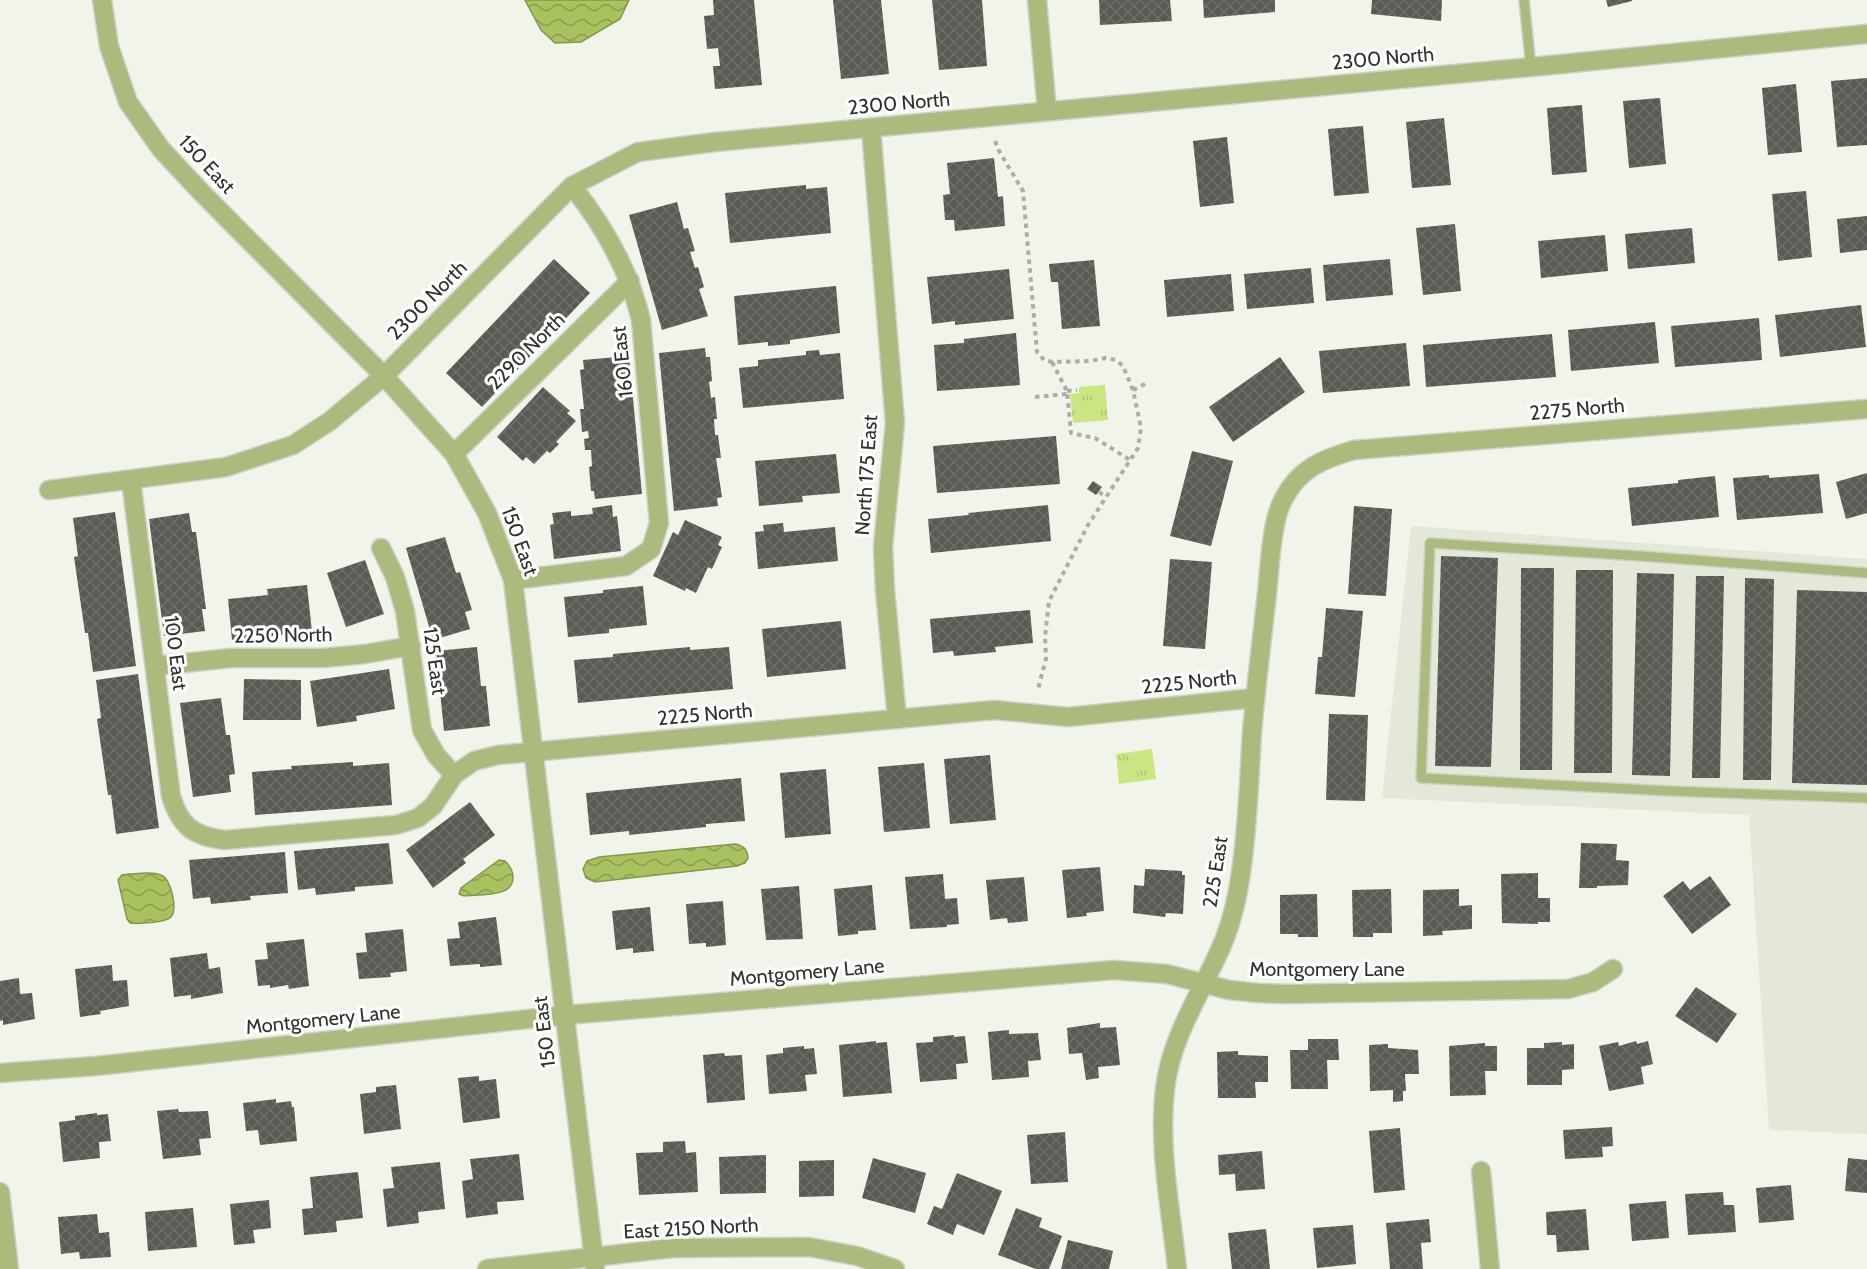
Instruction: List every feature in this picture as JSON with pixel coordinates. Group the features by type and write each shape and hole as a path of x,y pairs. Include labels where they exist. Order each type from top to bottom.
{"street":[{"name":"150 East","path":"102,0 109,46 128,102 160,149 384,376 454,454 487,513 513,580 595,1263"},
{"path":"1036,0 1047,111"},
{"name":"2300 North","path":"49,490 226,467 293,445 330,421 384,376 572,186 638,152 715,142 1867,34"},
{"name":"North 175 East","path":"871,128 895,423 883,547 897,719"},
{"name":"160 East","path":"513,580 626,566 651,549 659,524 641,320 630,281 621,260 595,215 572,186"},
{"name":"2290 North","path":"454,454 630,281"},
{"name":"2275 North","path":"1298,476 1322,459 1354,450 1867,409"},
{"name":"225 East","path":"1177,1269 1166,1166 1163,1110 1171,1060 1179,1036 1225,937 1237,895 1244,847 1255,698 1275,530 1282,501 1298,476"},
{"name":"100 East","path":"131,480 171,796 176,812 188,828"},
{"name":"125 East","path":"381,548 405,611 422,730 436,755 454,775"},
{"name":"2250 North","path":"155,666 231,658 322,658 411,646"},
{"name":"2225 North","path":"188,828 205,837 224,840 396,825 418,818 433,806 454,775 474,761 498,755 995,710 1068,717 1255,698"},
{"name":"Montgomery Lane","path":"0,1073 96,1066 565,1015 1114,970 1167,974 1203,984 1258,993 1568,989 1593,982 1613,969"},
{"path":"1481,1171 1490,1269"},
{"path":"0,1192 9,1269"},
{"name":"East 2150 North","path":"487,1269 595,1263 673,1248 809,1247 857,1256 896,1269"}],"lane":[{"path":"1524,0 1531,67"},
{"path":"1867,573 1640,555 1430,543 1421,778 1669,791 1867,798"}],"path":[{"path":"996,141 999,152 1023,191 1037,352 1044,360 1052,362 1090,361 1105,358 1116,360 1123,366 1133,390 1142,428 1138,448 1088,525 1049,600 1045,637 1046,659 1038,689"},
{"path":"1052,362 1067,392 1071,433 1095,438 1130,460"},
{"path":"1133,390 1149,382"},
{"path":"1035,397 1077,390"},
{"path":"1099,492 1106,497"}],"shaded area":[{"path":"1411,526 1867,559 1867,1134 1769,1130 1749,815 1382,798"}],"green space":[{"path":"1105,385 1108,420 1073,423 1070,394 1079,393 1079,387"},
{"path":"1152,749 1156,779 1119,784 1116,754"}],"water":[{"path":"525,0 629,0 620,19 581,42 555,43 541,30"},
{"path":"735,844 744,848 748,858 745,863 737,866 595,882 586,878 583,869 587,861 599,857"},
{"path":"499,860 505,861 512,873 512,884 508,889 486,895 464,896 459,894 461,888"},
{"path":"153,873 165,878 174,901 171,917 158,922 130,923 127,919 118,880 122,875"}],"building":[{"path":"713,0 754,0 762,85 715,89 713,66 720,66 718,48 707,49 704,16 714,15"},
{"path":"833,0 881,0 889,74 841,79"},
{"path":"932,0 982,0 987,66 939,70"},
{"path":"1099,0 1170,0 1172,21 1100,25"},
{"path":"1203,0 1275,0 1275,12 1204,18"},
{"path":"1372,0 1442,0 1441,21 1371,14"},
{"path":"1606,0 1632,0 1632,1 1608,7"},
{"path":"1867,78 1867,145 1837,147 1831,81"},
{"path":"1796,84 1802,152 1768,155 1762,88"},
{"path":"1660,98 1666,164 1629,168 1623,101"},
{"path":"1582,105 1587,172 1552,175 1547,108"},
{"path":"1444,118 1451,185 1412,188 1406,122"},
{"path":"1363,126 1369,193 1334,196 1328,129"},
{"path":"1227,137 1234,203 1200,207 1193,141"},
{"path":"994,158 998,197 1003,196 1005,226 955,231 954,220 945,220 943,195 950,194 947,163"},
{"path":"806,185 806,189 827,187 831,233 730,243 725,193"},
{"path":"1806,191 1812,257 1778,261 1772,194"},
{"path":"677,202 684,229 688,228 695,251 690,252 695,268 698,267 704,287 699,289 708,316 662,330 629,215"},
{"path":"1867,216 1867,250 1840,253 1837,219"},
{"path":"1455,224 1461,291 1423,295 1416,228"},
{"path":"1692,228 1695,263 1628,269 1625,234"},
{"path":"1605,235 1608,271 1541,278 1538,241"},
{"path":"554,259 590,293 482,407 446,373"},
{"path":"1390,259 1393,295 1326,301 1323,265"},
{"path":"1094,260 1100,326 1062,329 1058,282 1051,282 1049,264"},
{"path":"1311,268 1314,303 1247,309 1244,274"},
{"path":"1009,269 1014,319 955,325 955,321 932,324 927,277"},
{"path":"1231,274 1234,311 1167,317 1164,280"},
{"path":"836,286 840,333 790,340 790,344 768,346 768,342 738,345 734,296"},
{"path":"1861,305 1866,347 1780,357 1775,315"},
{"path":"1759,318 1762,360 1675,367 1671,326"},
{"path":"1655,322 1659,363 1571,371 1568,330"},
{"path":"1016,333 1020,385 937,391 934,345 964,343 964,339"},
{"path":"1552,334 1556,377 1426,387 1423,345"},
{"path":"1406,343 1410,386 1323,393 1319,351"},
{"path":"705,348 706,357 710,357 711,398 715,397 717,419 714,419 715,435 718,435 721,458 716,458 722,497 717,498 718,506 674,511 659,353"},
{"path":"819,350 820,355 840,353 844,399 743,408 739,368 758,366 758,360 806,355 806,351"},
{"path":"629,356 642,494 595,499 594,491 591,491 589,467 592,466 591,450 585,450 584,439 589,438 588,431 582,432 580,409 584,409 580,370 584,369 583,360"},
{"path":"1280,357 1305,392 1233,442 1209,407"},
{"path":"543,387 570,411 567,413 576,421 556,442 559,444 550,453 547,451 534,464 526,457 523,461 497,437"},
{"path":"1056,436 1060,484 937,493 933,446"},
{"path":"1192,451 1233,461 1211,546 1170,536"},
{"path":"836,454 840,493 802,496 803,502 759,506 755,461"},
{"path":"1867,473 1867,513 1846,519 1836,482"},
{"path":"1819,474 1823,513 1737,520 1733,478"},
{"path":"1715,476 1719,517 1632,526 1628,488 1678,483 1678,480"},
{"path":"1093,481 1102,487 1096,495 1087,489"},
{"path":"612,505 613,517 617,516 621,551 554,559 550,525 554,524 552,513 571,511 571,516 593,514 592,508"},
{"path":"1048,505 1051,541 931,553 928,519"},
{"path":"1354,506 1392,509 1386,596 1348,594"},
{"path":"115,512 136,666 93,672 74,557 78,556 73,518"},
{"path":"189,513 192,532 196,532 206,609 202,609 205,631 164,636 149,519"},
{"path":"685,520 722,537 718,545 722,547 712,569 708,567 696,593 686,588 685,591 653,576 673,532 678,535"},
{"path":"783,523 784,532 835,527 838,561 758,569 755,532 764,531 763,525"},
{"path":"445,537 456,573 460,572 472,610 465,612 470,629 433,640 406,548"},
{"path":"1441,556 1498,558 1491,767 1435,766"},
{"path":"1170,559 1212,562 1205,649 1163,646"},
{"path":"365,560 384,614 346,627 327,573"},
{"path":"1521,568 1554,568 1552,770 1520,770"},
{"path":"1576,570 1613,570 1612,773 1574,773"},
{"path":"1637,573 1674,574 1670,776 1632,775"},
{"path":"1696,576 1724,576 1720,778 1692,778"},
{"path":"1745,578 1774,579 1771,780 1743,780"},
{"path":"307,585 312,632 232,640 228,599 268,595 267,589"},
{"path":"643,586 647,625 609,629 609,633 568,637 564,597"},
{"path":"1797,590 1867,592 1867,785 1792,783"},
{"path":"1326,608 1363,611 1355,697 1315,694 1318,657 1322,657"},
{"path":"1030,610 1033,643 995,647 996,652 954,656 953,651 933,653 930,619"},
{"path":"841,621 846,669 767,677 762,629"},
{"path":"477,647 481,686 486,686 490,726 444,731 436,651"},
{"path":"690,647 690,650 729,647 733,689 578,703 574,660"},
{"path":"389,669 395,709 356,716 357,721 317,727 310,681"},
{"path":"138,674 159,828 116,834 97,719 101,718 96,680"},
{"path":"244,679 301,680 301,720 243,720"},
{"path":"221,698 226,735 230,735 235,774 229,775 231,792 193,797 180,703"},
{"path":"1329,714 1368,715 1365,801 1326,800"},
{"path":"990,755 996,820 950,824 944,759"},
{"path":"353,762 353,766 389,763 392,805 255,815 252,772 292,769 291,766"},
{"path":"924,763 930,828 884,832 878,767"},
{"path":"826,769 831,834 785,838 780,773"},
{"path":"741,778 745,821 629,835 629,831 590,835 586,793"},
{"path":"470,802 495,835 463,859 466,863 433,888 406,850"},
{"path":"389,843 393,884 355,887 355,891 316,895 315,888 298,890 294,851"},
{"path":"1581,843 1617,844 1616,860 1629,861 1628,885 1579,888"},
{"path":"285,852 288,893 250,896 251,900 211,904 210,897 193,899 189,860"},
{"path":"1100,867 1104,911 1067,918 1062,870"},
{"path":"1145,869 1182,871 1182,875 1185,875 1183,914 1166,913 1165,917 1133,913 1134,885 1144,886"},
{"path":"1538,873 1538,898 1550,898 1550,922 1502,923 1501,874"},
{"path":"943,874 945,899 957,898 959,924 910,929 905,877"},
{"path":"1710,876 1731,905 1692,934 1663,896 1683,881 1690,890"},
{"path":"1024,877 1028,921 1008,923 1007,918 990,920 986,880"},
{"path":"872,885 876,930 858,931 858,934 838,936 834,889"},
{"path":"799,886 803,939 766,940 761,889"},
{"path":"1391,889 1392,933 1373,933 1373,937 1353,937 1352,890"},
{"path":"1459,889 1459,906 1472,905 1472,929 1442,931 1443,935 1423,936 1423,890"},
{"path":"1317,894 1318,937 1280,934 1280,895"},
{"path":"723,901 726,945 706,947 706,943 689,944 686,904"},
{"path":"650,907 654,951 633,953 633,948 616,950 612,911"},
{"path":"496,917 502,965 450,966 447,939 460,938 458,922"},
{"path":"403,929 407,971 390,973 391,977 359,979 356,953 367,952 365,933"},
{"path":"304,939 309,986 289,989 288,985 270,988 270,985 258,986 255,960 268,959 266,943"},
{"path":"207,953 209,969 220,967 223,993 191,999 191,995 174,997 170,958"},
{"path":"112,965 113,981 127,980 129,1006 80,1017 75,969"},
{"path":"19,978 20,994 32,993 35,1019 3,1025 3,1020 0,1021 0,981"},
{"path":"1696,987 1737,1014 1717,1043 1675,1016"},
{"path":"1100,1023 1100,1028 1116,1027 1120,1065 1098,1067 1099,1078 1086,1080 1082,1053 1069,1054 1067,1028"},
{"path":"1009,1030 1009,1034 1038,1033 1041,1060 1028,1061 1029,1077 992,1080 988,1032"},
{"path":"954,1035 954,1037 965,1036 968,1063 956,1064 957,1079 920,1082 916,1043 933,1042 933,1037"},
{"path":"1308,1039 1338,1039 1339,1060 1327,1060 1328,1089 1291,1089 1290,1050 1308,1050"},
{"path":"876,1041 876,1043 887,1042 892,1093 843,1097 839,1045"},
{"path":"1636,1041 1637,1044 1648,1041 1653,1064 1641,1067 1644,1084 1609,1091 1599,1046 1618,1042 1619,1046"},
{"path":"1562,1042 1562,1045 1574,1044 1574,1069 1562,1070 1562,1085 1527,1085 1527,1048 1544,1048 1544,1043"},
{"path":"1485,1043 1485,1046 1497,1046 1497,1071 1485,1071 1486,1095 1450,1096 1449,1046"},
{"path":"1388,1044 1388,1048 1418,1050 1419,1074 1405,1074 1406,1091 1403,1091 1403,1101 1393,1102 1393,1090 1370,1091 1369,1045"},
{"path":"804,1046 804,1049 814,1048 817,1074 805,1075 807,1091 769,1094 766,1055 783,1053 783,1048"},
{"path":"1238,1051 1238,1055 1268,1056 1268,1082 1255,1082 1256,1098 1218,1098 1217,1052"},
{"path":"724,1053 725,1056 742,1055 745,1100 707,1103 703,1055"},
{"path":"479,1076 479,1081 496,1079 500,1118 463,1123 458,1078"},
{"path":"396,1085 401,1129 364,1134 360,1094 376,1092 376,1087"},
{"path":"276,1099 276,1103 291,1101 294,1107 297,1141 260,1145 258,1130 246,1131 243,1103"},
{"path":"178,1109 179,1112 208,1111 211,1138 199,1139 201,1155 163,1159 157,1111"},
{"path":"97,1113 97,1115 108,1114 111,1141 99,1142 100,1158 63,1162 59,1122 75,1120 75,1116"},
{"path":"1612,1127 1613,1146 1602,1147 1603,1157 1565,1159 1563,1130"},
{"path":"1400,1128 1405,1190 1374,1193 1369,1131"},
{"path":"1065,1132 1068,1182 1031,1184 1027,1135"},
{"path":"685,1141 686,1153 696,1152 698,1192 639,1195 636,1153 663,1152 663,1142"},
{"path":"1262,1151 1265,1189 1236,1191 1235,1174 1219,1175 1218,1155"},
{"path":"519,1154 524,1200 497,1202 498,1214 466,1218 462,1181 473,1179 470,1159"},
{"path":"766,1155 766,1193 720,1194 719,1157"},
{"path":"873,1158 926,1173 915,1213 862,1198"},
{"path":"1848,1158 1867,1160 1867,1193 1845,1191"},
{"path":"834,1160 834,1196 799,1197 799,1161"},
{"path":"440,1162 445,1209 418,1212 419,1223 387,1227 383,1189 394,1188 391,1167"},
{"path":"358,1172 363,1218 336,1221 337,1232 304,1235 302,1209 313,1208 310,1177"},
{"path":"957,1173 1002,1191 984,1235 957,1224 953,1235 927,1224 934,1206 942,1209"},
{"path":"1791,1185 1794,1220 1759,1223 1756,1188"},
{"path":"1723,1192 1724,1205 1734,1205 1736,1232 1688,1235 1685,1194"},
{"path":"269,1200 271,1228 253,1230 255,1243 234,1245 230,1204"},
{"path":"1666,1201 1669,1238 1632,1241 1629,1204"},
{"path":"193,1208 197,1247 148,1251 145,1212"},
{"path":"1016,1208 1042,1218 1039,1227 1062,1236 1049,1269 1036,1269 998,1255"},
{"path":"1586,1209 1589,1250 1557,1252 1556,1235 1547,1235 1546,1212"},
{"path":"97,1214 99,1233 109,1232 111,1257 80,1259 79,1252 61,1254 58,1217"},
{"path":"1429,1219 1431,1242 1421,1243 1423,1269 1390,1269 1386,1223"},
{"path":"1353,1225 1356,1264 1317,1268 1313,1228"},
{"path":"1266,1229 1270,1269 1232,1269 1228,1233"},
{"path":"1068,1240 1113,1251 1109,1269 1061,1269"}]}
